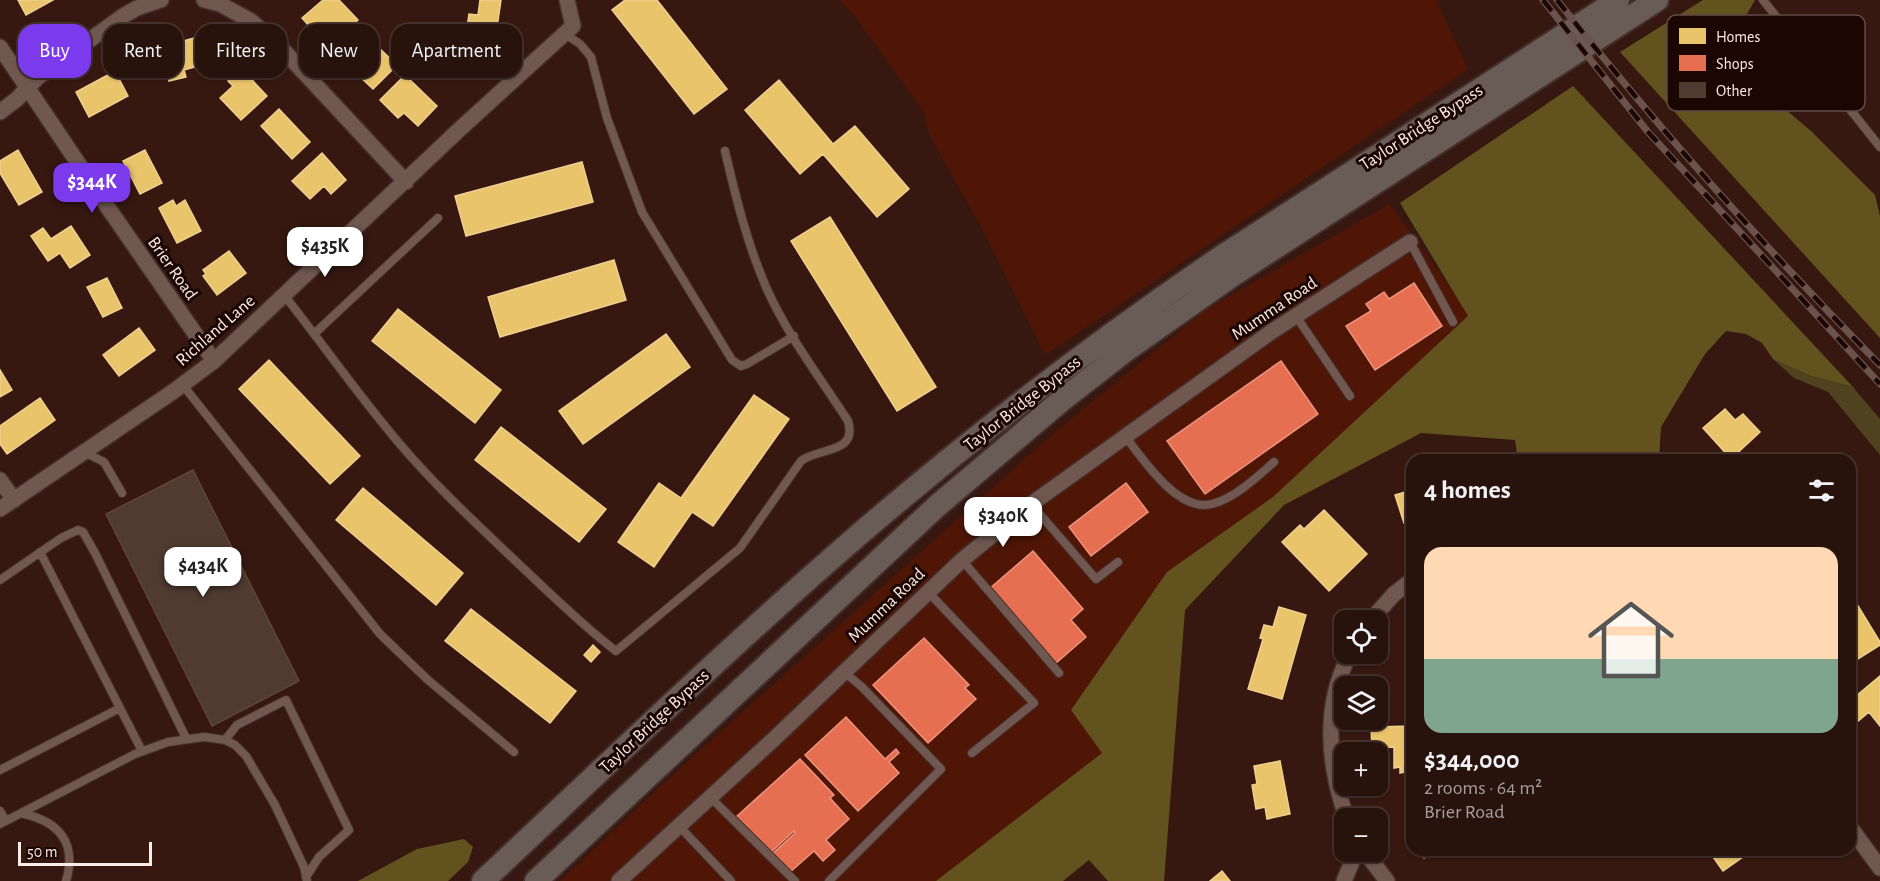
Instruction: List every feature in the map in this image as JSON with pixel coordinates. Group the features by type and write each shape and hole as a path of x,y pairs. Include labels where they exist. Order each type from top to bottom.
{"main road":[{"name":"Taylor Bridge Bypass","path":"483,881 829,561 923,481 1054,377 1166,294 1221,257 1618,0"},
{"name":"Taylor Bridge Bypass","path":"536,881 876,561 999,453 1080,386 1170,318 1233,275 1657,0"}],"street":[{"path":"0,112 61,59 123,16 137,8 161,0"},
{"path":"204,0 220,4 251,21 283,50 406,182"},
{"path":"565,34 573,26 567,0"},
{"name":"Richland Lane","path":"0,509 214,361 461,128 565,34"},
{"name":"Brier Road","path":"0,47 214,361"},
{"name":"Mumma Road","path":"619,881 962,560 1031,504 1296,316 1410,242"},
{"path":"0,480 14,500"},
{"path":"1380,610 1406,585"},
{"path":"1344,808 1334,776 1330,730 1337,689 1346,664"},
{"path":"1856,835 1880,868"},
{"path":"1344,881 1352,862"},
{"path":"1373,862 1387,881"}],"lane":[{"path":"1762,0 1774,15"},
{"path":"565,34 580,44 591,57 607,118 642,212 732,360 741,366 747,364 794,336"},
{"path":"1851,111 1880,147"},
{"path":"284,295 399,442 459,508 616,651 740,548 801,461 807,456 840,446 847,441 850,428 848,421 767,290 748,241 725,151"},
{"path":"314,333 438,218"},
{"path":"1410,242 1453,322"},
{"path":"1296,316 1350,396"},
{"path":"182,384 380,634 420,672 514,752"},
{"path":"1125,436 1153,472 1181,499 1192,504 1212,504 1222,500 1274,462"},
{"path":"84,452 104,462 122,493"},
{"path":"1031,504 1096,579 1118,562"},
{"path":"0,580 61,538 78,530 83,532 186,738"},
{"path":"40,552 142,751"},
{"path":"962,560 1059,673"},
{"path":"928,592 1034,703 972,753"},
{"path":"829,881 941,769 862,687 844,672"},
{"path":"225,740 237,726 286,700 350,830 319,857 307,879"},
{"path":"0,770 120,708"},
{"path":"0,811 3,823 142,751 168,742 186,738 225,740 235,745 246,756 275,805 304,867 307,879"},
{"path":"710,797 795,881"},
{"path":"24,814 41,818 57,829 67,843 71,865 66,881"},
{"path":"678,825 731,881"}],"shaded area":[{"path":"839,0 1436,0 1468,69 1045,355 981,227 929,134 924,112 854,15"},
{"path":"1703,0 1755,0 1745,15 1679,15"},
{"path":"1667,23 1667,104 1620,52"},
{"path":"1573,86 1853,387 1811,376 1773,359 1762,343 1746,334 1726,331 1705,354 1661,427 1659,454 1517,454 1515,440 1421,433 1284,505 1185,610 1164,881 1108,881 1089,860 1063,881 936,881 1102,753 1071,710 1167,572 1273,497 1468,316 1400,203"},
{"path":"1674,111 1787,111 1811,131 1875,195 1880,216 1880,338"},
{"path":"1390,204 1472,318 1108,666 1102,753 939,881 560,881 678,770 1057,430 1207,309"},
{"path":"1773,359 1811,376 1853,387 1880,419 1880,455 1828,392 1794,378"},
{"path":"464,839 473,847 468,862 448,881 358,881 417,849"}],"building: Homes":[{"path":"18,0 53,0 26,15"},
{"path":"323,0 339,0 358,20 354,24 307,24 302,18"},
{"path":"480,0 501,0 497,24 468,24 469,14 478,15"},
{"path":"625,0 657,0 727,89 694,114 612,10"},
{"path":"194,38 195,67 184,70 186,77 183,78 183,41"},
{"path":"379,48 391,59 391,71 373,89 361,78 379,78"},
{"path":"103,77 119,78 128,96 89,117 76,92"},
{"path":"231,78 250,78 267,96 241,120 220,98 233,86 228,81"},
{"path":"402,78 408,78 437,106 418,126 404,113 398,118 380,100"},
{"path":"779,80 833,144 855,126 909,189 877,217 823,154 800,174 745,110"},
{"path":"279,109 310,142 292,159 261,126"},
{"path":"18,150 42,192 19,205 0,173 0,161"},
{"path":"145,150 162,183 140,194 123,161"},
{"path":"322,153 346,180 331,194 324,186 310,199 292,181"},
{"path":"582,162 593,202 466,236 455,196"},
{"path":"173,200 176,206 185,200 201,231 177,243 159,208"},
{"path":"830,217 936,387 897,411 791,241"},
{"path":"71,226 90,255 70,268 60,253 48,261 31,236 43,228 51,239"},
{"path":"229,251 246,273 217,295 203,276 206,274 203,270"},
{"path":"614,260 626,300 500,337 488,297"},
{"path":"107,278 122,308 103,317 87,287"},
{"path":"398,309 501,390 475,423 372,341"},
{"path":"139,328 155,350 119,376 103,355"},
{"path":"666,334 690,367 583,444 559,411"},
{"path":"269,360 360,456 330,484 239,389"},
{"path":"0,370 12,390 0,397"},
{"path":"754,395 789,419 713,526 692,512 654,567 618,542 659,483 681,498"},
{"path":"40,398 55,420 7,454 0,444 0,426"},
{"path":"1725,409 1735,420 1743,414 1760,432 1736,454 1726,454 1703,428"},
{"path":"501,427 606,509 579,542 475,460"},
{"path":"363,488 463,573 436,605 336,520"},
{"path":"1406,492 1406,522 1404,523 1395,495"},
{"path":"1324,510 1367,554 1329,591 1282,542 1300,525 1304,529"},
{"path":"1856,603 1880,642 1880,645 1856,660"},
{"path":"1279,607 1306,615 1282,699 1248,689 1263,639 1260,638 1264,625 1273,627"},
{"path":"471,609 576,691 550,723 445,641"},
{"path":"593,645 600,652 591,662 584,655"},
{"path":"1880,676 1880,726 1869,712 1856,723 1856,696"},
{"path":"1406,726 1405,772 1400,773 1400,767 1394,768 1394,747 1388,747 1388,742 1372,742 1371,730 1388,730 1388,727"},
{"path":"1280,761 1290,814 1267,819 1265,807 1256,809 1252,785 1257,784 1254,766"},
{"path":"1712,856 1744,856 1723,871"},
{"path":"1222,871 1230,881 1210,881"}],"building: Shops":[{"path":"1414,283 1442,326 1375,370 1346,326 1371,311 1366,304 1384,292 1389,299"},
{"path":"1281,361 1318,414 1205,494 1167,441"},
{"path":"1126,483 1148,512 1091,556 1069,527"},
{"path":"1033,551 1083,609 1071,620 1086,637 1055,664 989,589"},
{"path":"924,638 969,685 965,688 976,699 928,743 873,685"},
{"path":"846,717 885,759 896,749 899,753 889,762 899,773 858,811 805,755"},
{"path":"800,759 834,795 830,798 849,819 826,840 835,850 823,861 814,851 789,873 772,854 795,833 794,831 770,853 736,817"}],"building: Other":[{"path":"193,470 299,681 212,726 106,514"}],"railway":[{"path":"1543,0 1648,132 1880,384"},
{"path":"1557,0 1714,187 1880,365"}]}
